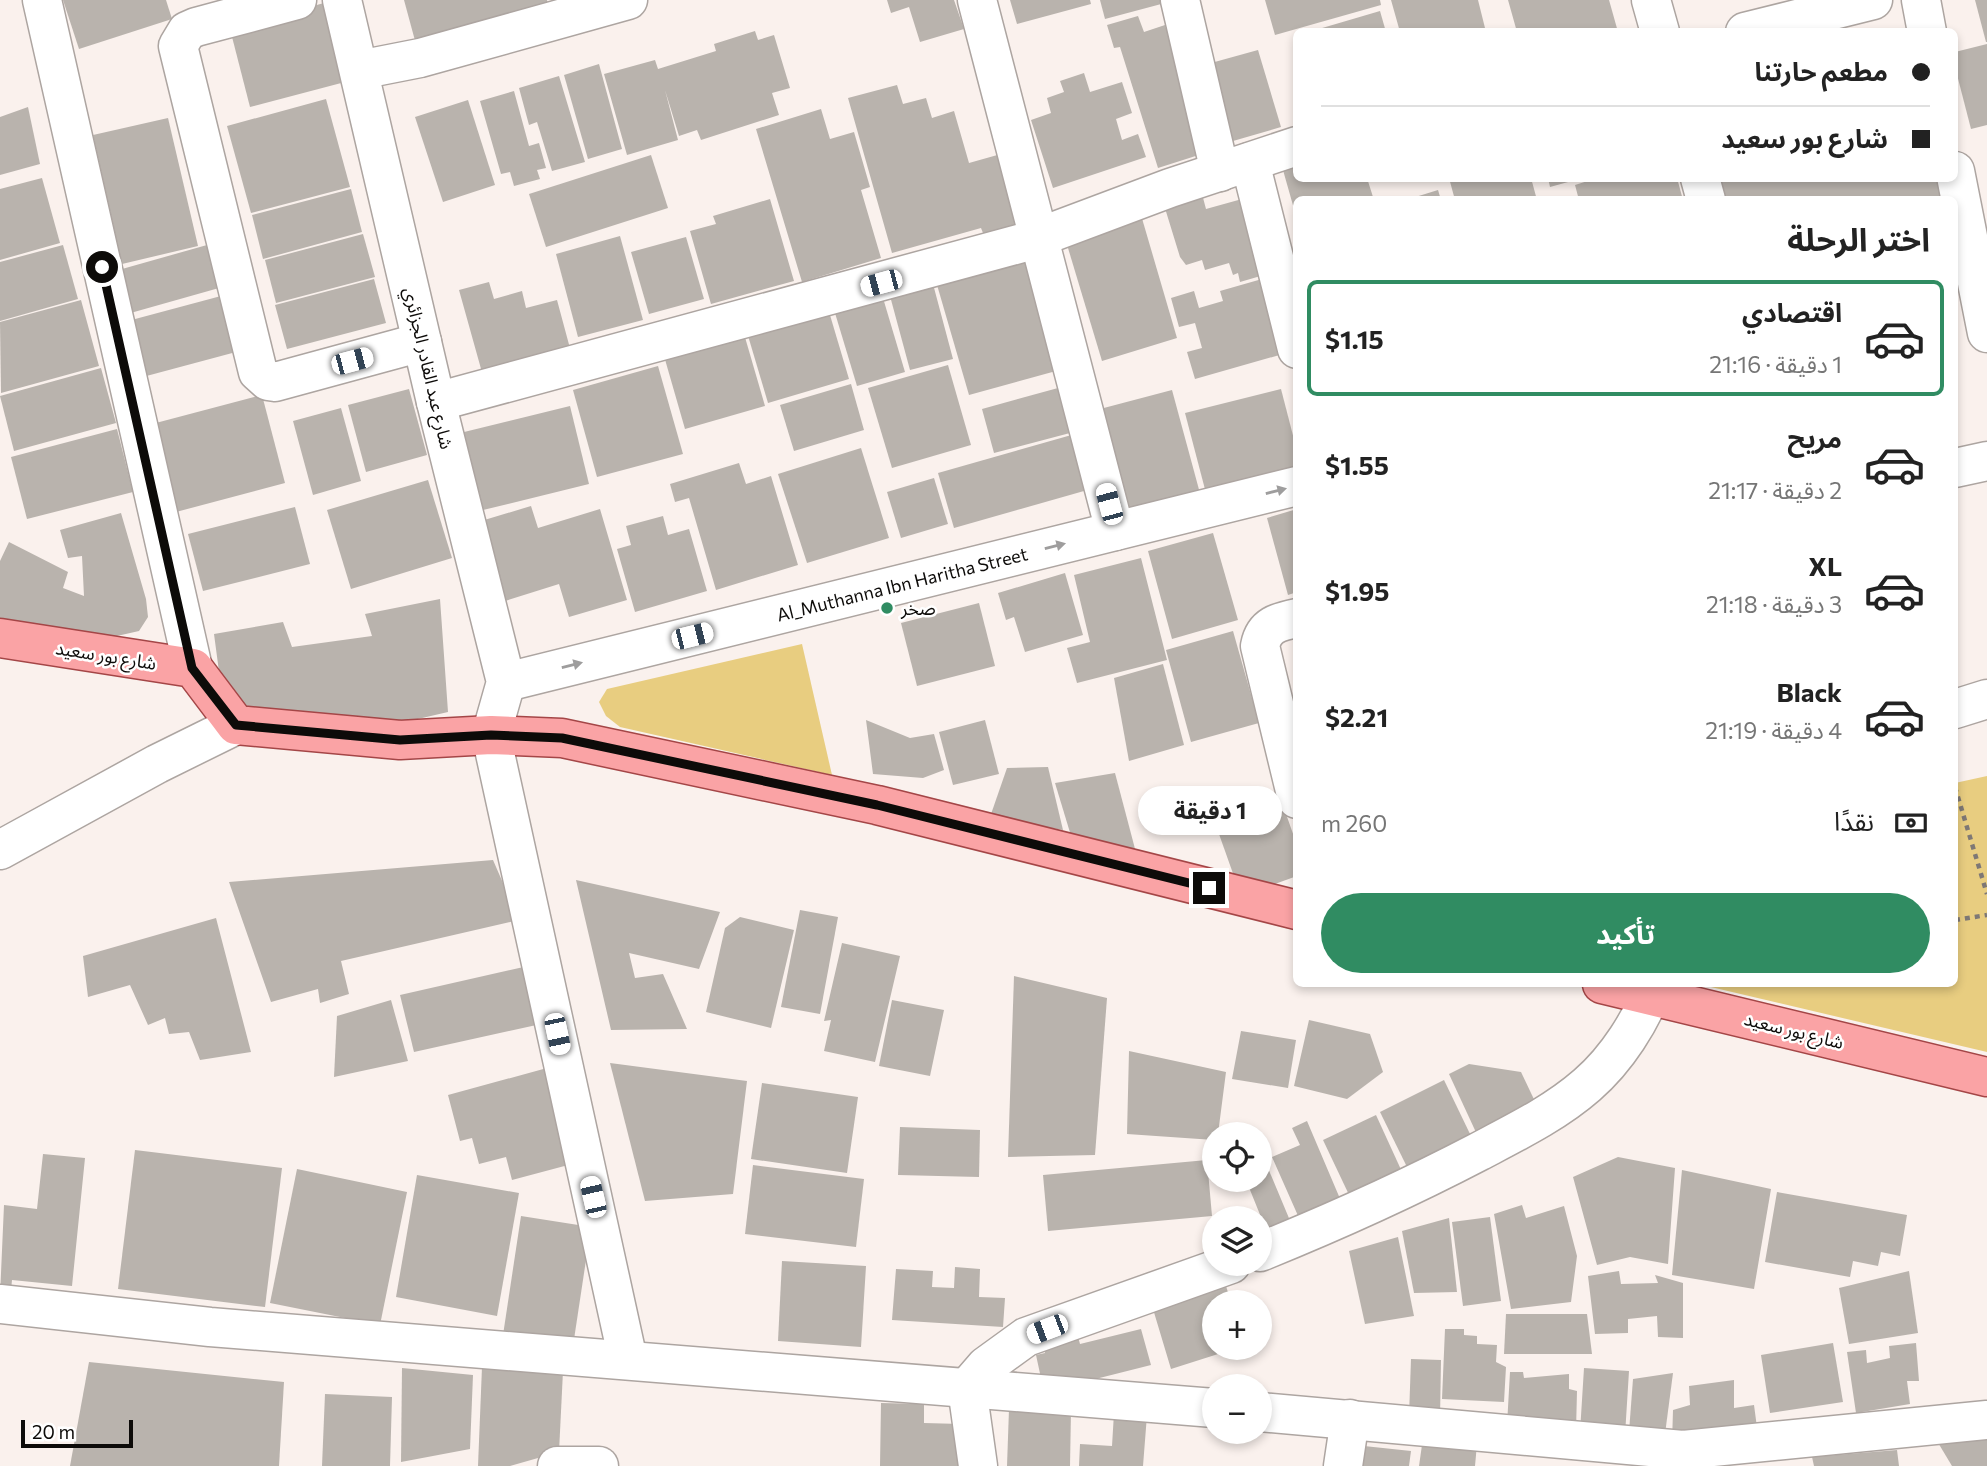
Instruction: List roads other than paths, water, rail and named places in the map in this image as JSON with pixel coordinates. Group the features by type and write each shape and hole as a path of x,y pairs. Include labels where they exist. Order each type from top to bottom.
{"main road":[{"name":"شارع بور سعيد","path":"0,638 192,668"},
{"path":"192,668 236,725 400,740 491,735 562,738 877,805 1293,908"},
{"name":"شارع بور سعيد","path":"1632,987 1652,989 1987,1077"}],"street":[{"path":"42,0 192,668"},
{"path":"297,0 196,27 187,31 178,46 258,372 268,381 275,382 422,342"},
{"name":"شارع عبد القادر الجزائري","path":"342,0 436,402 506,682 491,735"},
{"path":"359,70 420,58 628,0"},
{"path":"977,0 1115,531"},
{"path":"1180,0 1293,337"},
{"path":"1651,0 1659,28"},
{"path":"1761,28 1872,0"},
{"path":"1921,0 1926,28"},
{"path":"436,402 1040,237 1293,147"},
{"path":"1957,182 1978,328"},
{"path":"1958,467 1987,461"},
{"name":"Al_Muthanna Ibn Haritha Street","path":"506,682 1293,487"},
{"path":"1293,619 1272,625 1261,638 1260,646 1293,782"},
{"path":"1958,708 1987,699"},
{"path":"0,850 157,764 236,725"},
{"path":"491,735 628,1360"},
{"path":"1272,1247 1452,1166 1560,1106 1589,1083 1613,1057 1634,1028 1652,989"},
{"path":"978,1466 967,1388 986,1366 1026,1337 1202,1274"},
{"path":"0,1304 210,1327 1202,1407"},
{"path":"1272,1413 1683,1450 1987,1420"},
{"path":"1343,1466 1350,1419"},
{"path":"557,1466 599,1466"}],"place":[{"name":"صخر","path":"887,608"}]}
